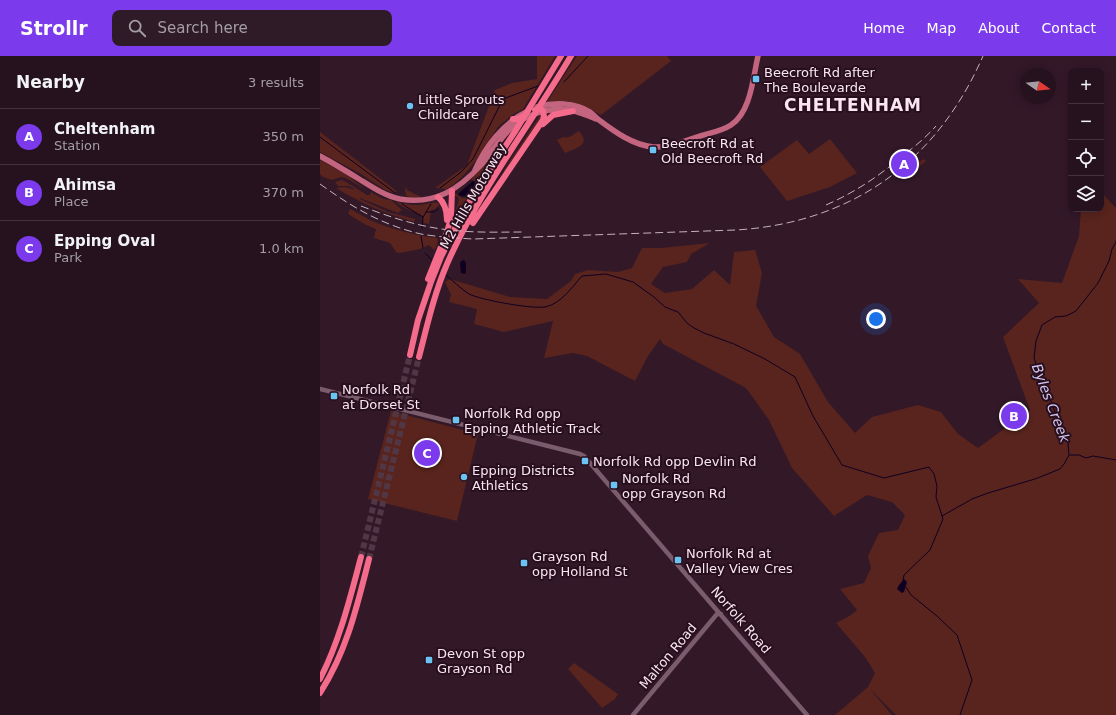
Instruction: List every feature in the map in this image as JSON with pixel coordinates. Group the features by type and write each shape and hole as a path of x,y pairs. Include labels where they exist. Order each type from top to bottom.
{"highway":[{"name":"M2 Hills Motorway","path":"410,355 421,304 440,254 461,216 561,56"},
{"name":"M2 Hills Motorway","path":"419,357 434,300 442,277 460,237 488,188 570,56"},
{"path":"460,237 469,229 543,120 544,116 543,111 540,109 517,117"},
{"path":"521,152 550,116 556,113 573,111"},
{"path":"440,254 451,218 452,191"},
{"path":"438,197 442,201 447,214 447,232"},
{"path":"320,679 334,651 339,637 361,556"},
{"path":"320,693 336,665 348,637 370,559"}],"main road":[{"path":"474,170 481,164 505,134 513,127 524,119 543,111 559,109 573,111 598,120 632,141 641,145 653,147 675,144 725,128 736,121 744,110 749,96 758,56"},
{"path":"320,156 376,189 393,197 417,200 438,197 452,191 465,182 498,133 517,117 533,108 546,104 565,104 590,112 598,120"}],"street":[{"name":"Norfolk Road","path":"320,388 582,455 588,459 807,715"},
{"name":"Malton Road","path":"634,715 717,614 721,614"}],"shaded area":[{"path":"537,56 555,56 523,109 512,115 498,127 474,163 463,176 445,190 435,188 467,165 495,90 512,83 537,79"},
{"path":"577,56 667,56 671,61 601,115 579,104 567,101 547,102"},
{"path":"541,114 542,116 504,172 504,170"},
{"path":"579,131 583,136 583,143 581,146 565,153 557,140 563,137 570,137"},
{"path":"320,132 397,192 394,193 385,190 361,174 320,152"},
{"path":"507,135 476,181 471,180"},
{"path":"830,139 857,173 830,187 787,201 760,167 797,140 809,154"},
{"path":"923,159 926,161 906,178 906,172"},
{"path":"320,160 344,173 366,190 346,178 341,177 332,180 323,177 320,174"},
{"path":"408,178 406,187 407,190 421,197 406,196 405,190"},
{"path":"342,180 367,195 370,195 371,192 383,199 391,200 402,210 398,213 360,198 388,212 415,219 414,222 374,208 336,188 345,187 356,190 349,186 338,186 335,182"},
{"path":"473,181 475,182 470,193 465,196 458,195 459,193"},
{"path":"455,193 462,198 467,198 456,215 455,213 459,199 457,196 453,195"},
{"path":"1104,195 1116,208 1116,715 896,715 869,688 892,715 835,715 868,687 875,673 865,657 836,623 857,610 840,589 864,583 871,568 868,556 879,533 898,530 905,515 892,502 867,495 834,516 792,468 769,420 746,388 663,344 660,339 648,356 635,381 587,356 573,353 544,358 553,321 504,332 474,324 477,309 449,302 451,295 445,282 450,279 510,297 547,299 571,281 575,274 588,270 618,272 632,268 642,248 661,248 710,243 691,254 687,262 663,267 651,284 665,293 692,289 714,270 730,285 734,252 755,250 762,273 756,306 774,337 800,354 828,402 855,433 872,417 918,405 941,412 958,434 978,448 1030,410 1003,337 1039,303 1018,279 1062,283 1079,236 1081,212 1104,212"},
{"path":"395,202 415,205 432,203 440,204 435,209 431,210 429,224 424,223 421,215"},
{"path":"350,209 370,220 394,229 437,238 437,244 434,250 429,245 420,249 400,253 396,252 390,243 374,238 376,229 348,214"},
{"path":"464,260 466,263 466,273 464,274 461,273 460,264 461,261"},
{"path":"391,411 478,434 457,521 368,499"},
{"path":"904,579 907,582 904,592 902,593 897,589"},
{"path":"574,663 618,694 615,699 602,708 568,669"}],"waterway":[{"path":"564,82 588,56"},
{"path":"440,188 461,172 473,159 503,99 538,86"},
{"path":"320,137 395,193"},
{"path":"402,204 423,217"},
{"path":"422,228 423,217 431,204"},
{"path":"426,212 434,212 438,209"},
{"path":"421,236 423,248"},
{"name":"Byles Creek","path":"942,516 972,499 1035,479 1060,469 1064,464 1069,455 1068,443 1052,403 1046,393 1034,358 1036,341 1042,325 1055,317 1066,316 1076,311 1098,283 1109,261 1112,249 1116,242"},
{"path":"425,253 432,260"},
{"path":"445,274 469,294 506,304 529,307 545,307 551,305 561,299 582,276 606,274 633,282 665,307 678,312 687,323 694,328 734,344 765,359 795,377 813,416 842,465 884,478 929,467 934,474 937,486 936,497 943,519 930,550 904,575 903,581"},
{"path":"1070,455 1079,455 1086,458 1093,456 1116,460"},
{"path":"906,587 911,595 937,616 957,635 972,680 960,715"}],"tunnel":[{"path":"361,557 410,355"},
{"path":"369,559 419,357"}],"railway":[{"path":"320,184 356,208 393,226 421,234 447,237 473,239 736,230 778,225 817,215 853,200 885,180 915,156 941,127 964,94 983,56"},
{"path":"826,205 848,194 888,168 918,144 936,126"},
{"path":"361,206 405,221 438,229 478,232 525,232"}],"place":[{"name":"Beecroft Rd after The Boulevarde","path":"756,79"},
{"name":"Little Sprouts Childcare","path":"410,106"},
{"name":"Beecroft Rd at Old Beecroft Rd","path":"653,150"},
{"name":"Cheltenham","path":"904,164"},
{"name":"Norfolk Rd at Dorset St","path":"334,396"},
{"name":"Ahimsa","path":"1014,416"},
{"name":"Norfolk Rd opp Epping Athletic Track","path":"456,420"},
{"name":"Epping Oval","path":"427,453"},
{"name":"Norfolk Rd opp Devlin Rd","path":"585,461"},
{"name":"Epping Districts Athletics","path":"464,477"},
{"name":"Norfolk Rd opp Grayson Rd","path":"614,485"},
{"name":"Norfolk Rd at Valley View Cres","path":"678,560"},
{"name":"Grayson Rd opp Holland St","path":"524,563"},
{"name":"Devon St opp Grayson Rd","path":"429,660"}],"district":[{"name":"CHELTENHAM","path":"853,105"}]}
